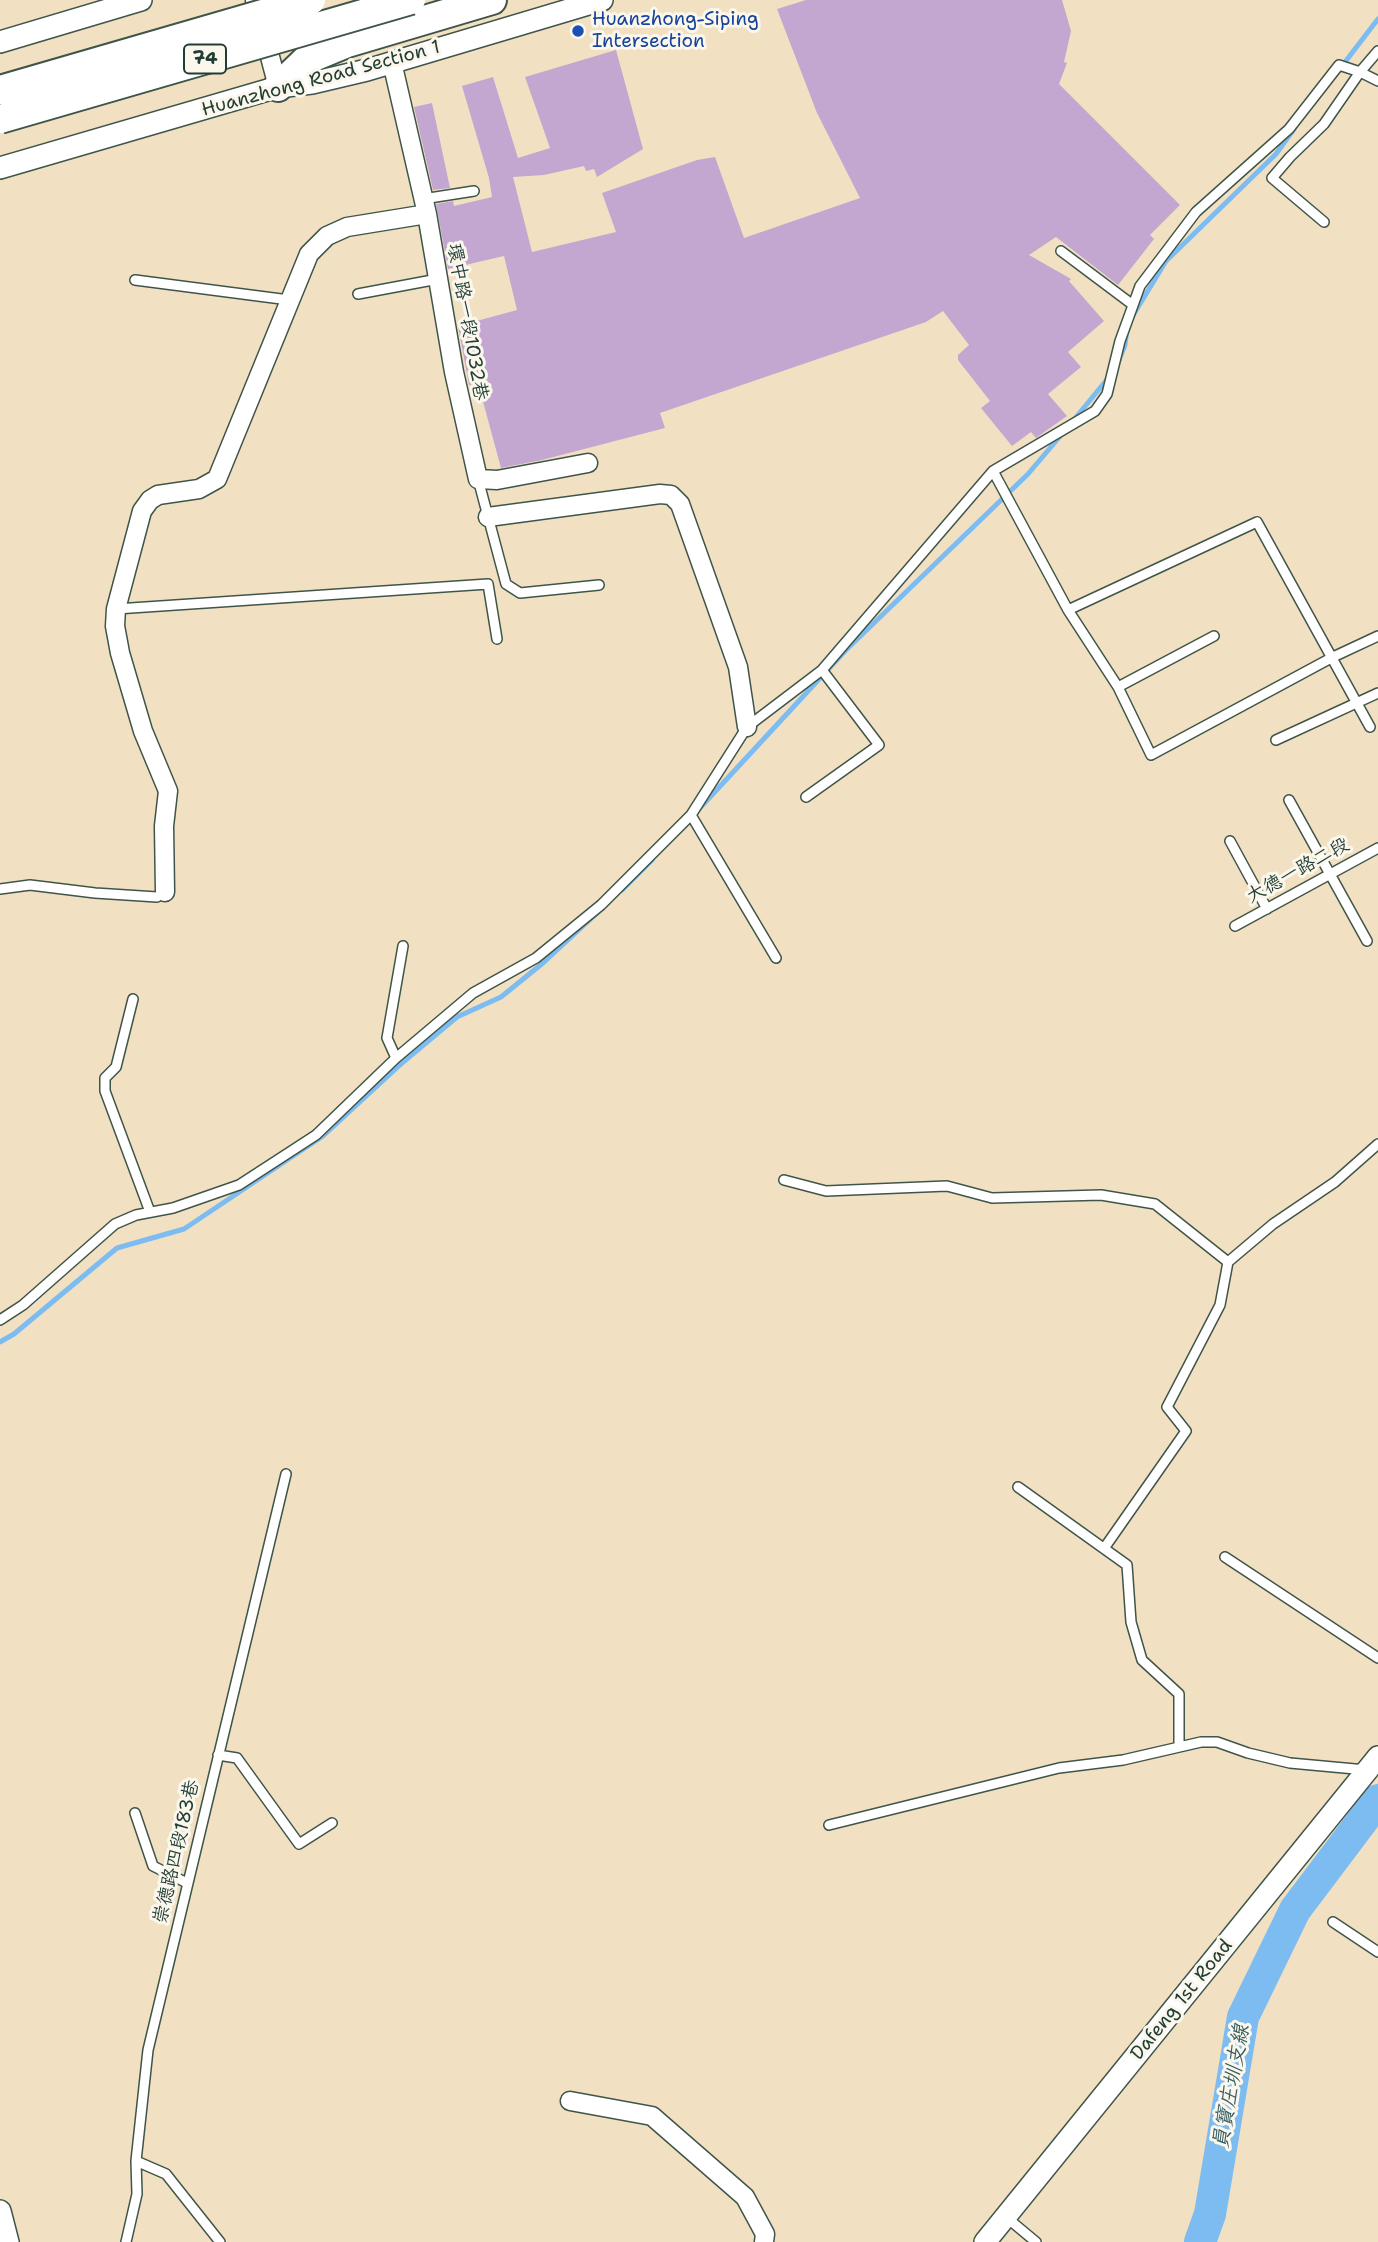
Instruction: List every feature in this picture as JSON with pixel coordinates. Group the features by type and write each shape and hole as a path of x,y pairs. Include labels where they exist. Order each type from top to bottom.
{"highway":[{"name":"74","path":"0,90 311,0"},
{"name":"74","path":"0,119 411,0"},
{"path":"278,87 306,60 347,43 492,0"}],"street":[{"path":"0,42 141,0"},
{"path":"255,0 278,87"},
{"name":"Huanzhong Road Section 1","path":"0,168 278,87 312,83 392,62 602,0"},
{"name":"環中路一段1032巷","path":"392,62 425,206 454,372 478,480"},
{"path":"161,895 163,826 168,791 143,732 120,653 116,626 116,609 142,511 150,500 158,495 199,489 217,479 309,254 327,236 347,227 425,206"},
{"path":"478,480 497,480 589,463"},
{"path":"488,517 660,494 671,495 680,504 738,667 747,727"},
{"name":"Dafeng 1st Road","path":"985,2242 1373,1764"},
{"path":"570,2101 652,2116 745,2197 765,2234 764,2242"},
{"path":"0,2211 8,2242"}],"lane":[{"path":"1324,222 1272,178 1324,124 1378,51"},
{"path":"0,1320 23,1305 115,1224 136,1215 173,1208 239,1185 316,1135 397,1058 473,993 536,958 601,905 691,814 747,727 822,670 993,471 1095,411 1107,394 1120,341 1140,286 1196,212 1289,129 1339,65 1378,81"},
{"path":"425,206 474,191"},
{"path":"1061,251 1133,305"},
{"path":"358,294 438,279"},
{"path":"135,280 289,300"},
{"path":"993,471 1068,610 1118,687 1151,755 1333,657 1378,636"},
{"path":"478,480 506,584 520,593 599,585"},
{"path":"1068,610 1257,522 1370,727"},
{"path":"116,609 488,584 497,639"},
{"path":"1118,687 1214,636"},
{"path":"806,797 879,745 822,670"},
{"path":"1276,740 1378,692"},
{"path":"1289,800 1367,941"},
{"path":"691,814 776,958"},
{"path":"1230,841 1267,909"},
{"name":"大德一路二段","path":"1235,926 1378,848"},
{"path":"0,889 30,885 94,893 161,895"},
{"path":"397,1058 387,1038 403,946"},
{"path":"133,999 116,1067 106,1078 105,1091 150,1212"},
{"path":"1105,1547 1186,1431 1167,1407 1220,1305 1228,1262 1273,1224 1335,1181 1378,1143"},
{"path":"784,1180 826,1191 947,1186 992,1198 1101,1195 1155,1204 1228,1262"},
{"name":"崇德路四段183巷","path":"125,2242 137,2194 135,2161 148,2050 286,1474"},
{"path":"1018,1487 1127,1565 1131,1622 1142,1660 1179,1694 1179,1746"},
{"path":"1225,1557 1378,1658"},
{"path":"829,1825 1059,1768 1124,1760 1201,1742 1217,1742 1248,1754 1290,1763 1373,1764"},
{"path":"218,1755 237,1758 299,1844 332,1823"},
{"path":"135,1813 153,1866 187,1883"},
{"path":"1333,1922 1378,1952"},
{"path":"135,2161 166,2175 220,2242"},
{"path":"1006,2217 1036,2242"}],"building":[{"path":"806,0 1062,0 1071,31 1064,62 1067,63 1059,84 1180,205 1150,235 1154,239 1118,285 1056,237 1029,255 1071,279 1069,281 1104,321 1068,352 1081,367 1048,394 1067,416 1036,438 1031,432 1012,446 981,408 990,401 958,360 958,355 969,345 943,311 926,322 660,413 665,428 501,468 478,383 469,385 458,326 517,310 504,256 448,269 436,204 453,201 454,206 492,197 462,86 493,77 518,158 550,148 525,77 616,50 643,149 597,177 594,169 586,171 584,166 544,175 513,177 532,252 616,232 602,193 697,160 715,157 744,238 860,198 817,113 777,9"},
{"path":"432,103 450,188 433,190 414,107"}],"waterway":[{"path":"1342,66 1378,19"},
{"path":"1132,317 1166,261 1276,154 1294,129"},
{"path":"1119,360 1127,329"},
{"path":"1073,421 1109,377"},
{"path":"699,809 846,650 1028,474 1062,434"},
{"path":"622,890 652,860"},
{"path":"0,1342 14,1334 117,1248 184,1229 323,1136 402,1063 457,1017 501,997 597,913"},
{"name":"員寶庄圳支線","path":"1200,2242 1210,2214 1243,2017 1295,1910 1378,1800"}],"place":[{"name":"Huanzhong-Siping Intersection","path":"578,31"}]}
